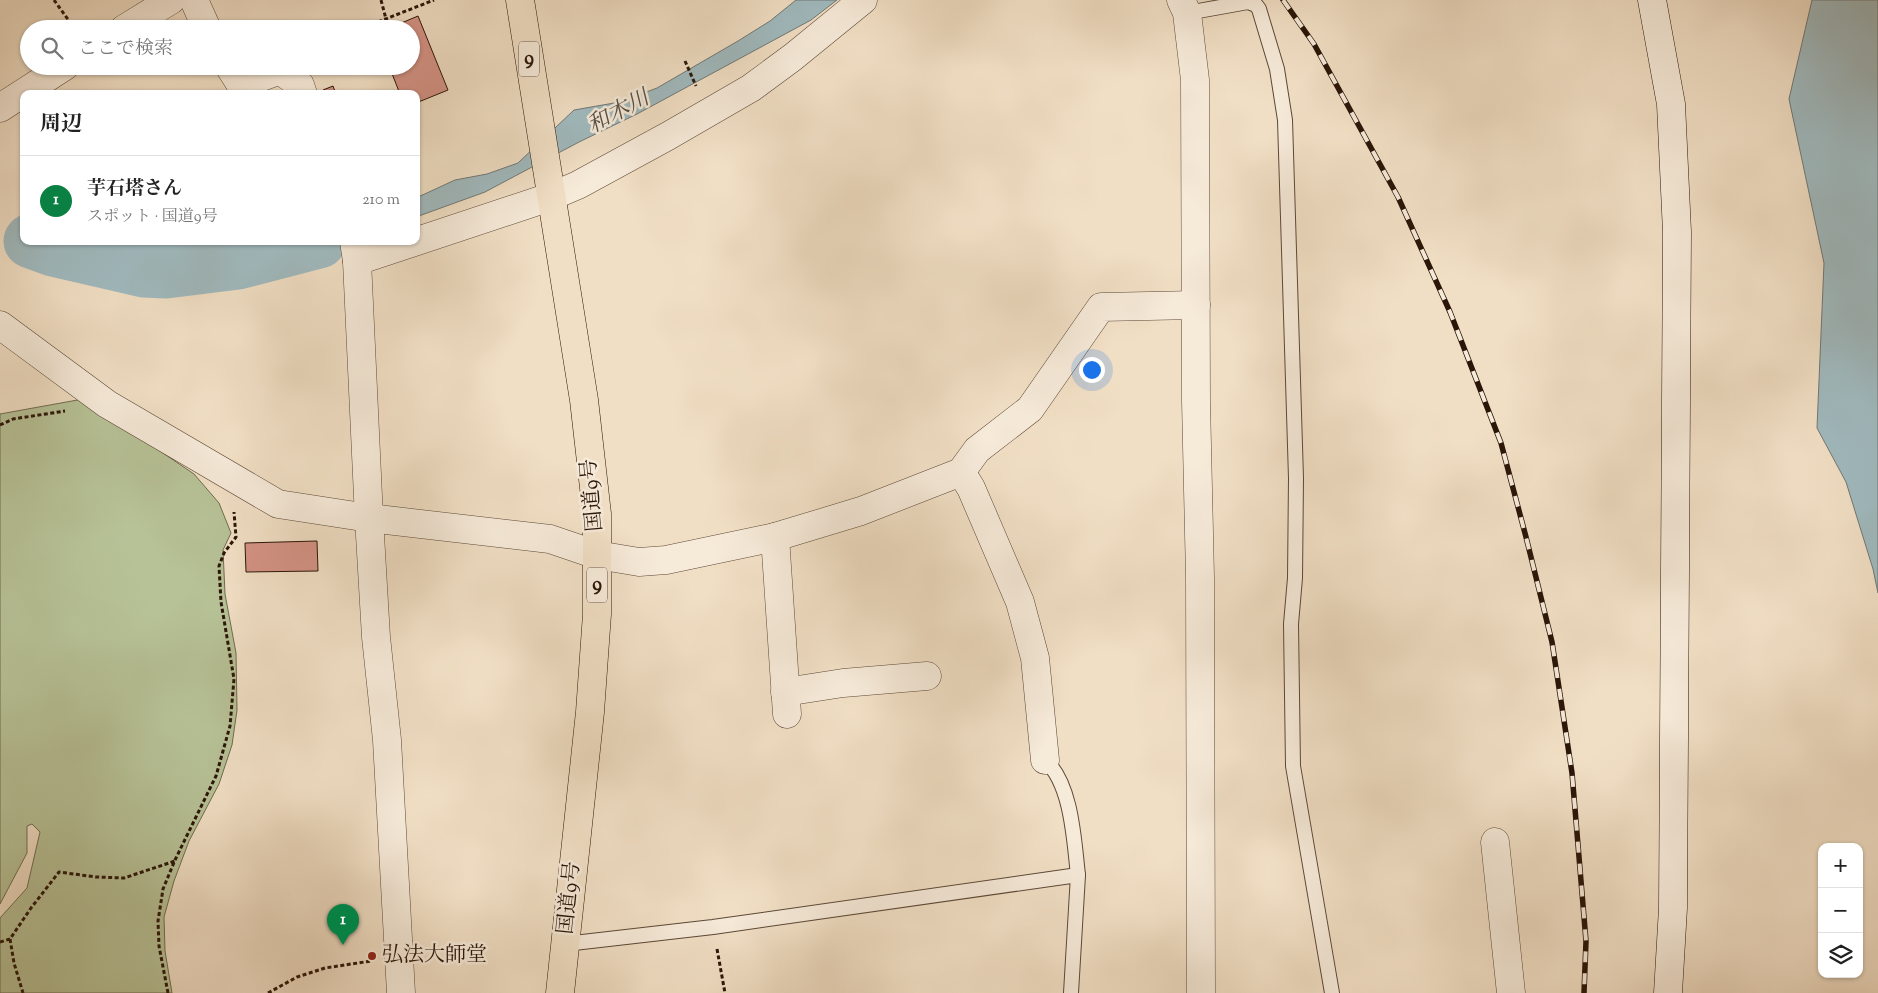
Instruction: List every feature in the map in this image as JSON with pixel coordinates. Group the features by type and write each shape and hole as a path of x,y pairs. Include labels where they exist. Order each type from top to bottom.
{"highway":[{"name":"国道9号","path":"520,0 584,400 597,514 597,614 590,712 560,993"}],"street":[{"path":"139,20 171,0"},
{"path":"194,0 204,20"},
{"path":"420,230 549,188 578,185 751,88 793,57 863,0"},
{"path":"1652,0 1671,104 1677,232 1673,908 1668,993"},
{"path":"1184,7 1194,80 1196,401 1200,577 1201,993"},
{"path":"28,90 51,75"},
{"path":"235,75 241,85 267,75"},
{"path":"286,75 300,86 302,90"},
{"path":"0,108 20,95"},
{"path":"374,245 356,251 376,637 387,740 401,993"},
{"path":"0,325 107,404 278,504 369,518 550,539 597,555 639,562 666,560 774,538 861,511 961,472 977,450 1030,409 1101,307 1196,306"},
{"path":"961,472 971,488 1020,602 1035,658 1045,760"},
{"path":"774,538 786,703 843,683 927,676"},
{"path":"1495,842 1511,993"}],"lane":[{"path":"1184,7 1248,2 1256,5 1259,9 1277,69 1284,120 1296,478 1295,578 1291,624 1293,766 1332,993"},
{"path":"1045,760 1053,767 1069,806 1078,875 1071,993"},
{"path":"565,944 713,927 1078,875"}],"path":[{"path":"54,0 69,20"},
{"path":"381,0 386,19 434,0"},
{"path":"685,61 697,88"},
{"path":"0,425 13,419 107,404"},
{"path":"168,993 159,946 158,921 163,890 175,860 216,776 230,726 234,680 221,602 219,566 224,553 236,537 237,529 228,476"},
{"path":"0,942 10,938 59,872 96,877 124,878 175,860"},
{"path":"713,927 725,993"},
{"path":"10,938 22,993"},
{"path":"268,993 297,977 325,968 399,957"}],"green space":[{"path":"83,399 194,474 219,503 231,533 223,550 225,594 236,653 237,710 232,745 219,784 189,841 174,881 164,917 165,951 172,993 0,993 0,918 27,888 40,832 32,824 27,826 27,853 0,904 0,414"}],"water":[{"path":"796,0 837,0 811,20 637,114 579,142 485,192 420,216 420,196 455,180 487,174 518,163 574,110 620,102 657,88 770,21"},
{"path":"1812,0 1878,0 1878,593 1873,569 1846,482 1817,428 1824,263 1789,99"}],"building":[{"path":"418,16 420,20 408,20"},
{"path":"420,21 448,90 420,101 420,90 398,90 393,75 420,75"},
{"path":"333,86 334,90 323,90"},
{"path":"317,541 318,571 246,572 245,543"}],"waterway":[{"name":"和木川","path":"42,245 144,270 166,271 238,262 304,245"}],"railway":[{"path":"1283,0 1314,44 1398,197 1450,312 1501,443 1552,642 1572,773 1586,941 1584,993"}],"place":[{"name":"芋石塔さん","path":"343,945"},
{"name":"弘法大師堂","path":"372,956"}]}
